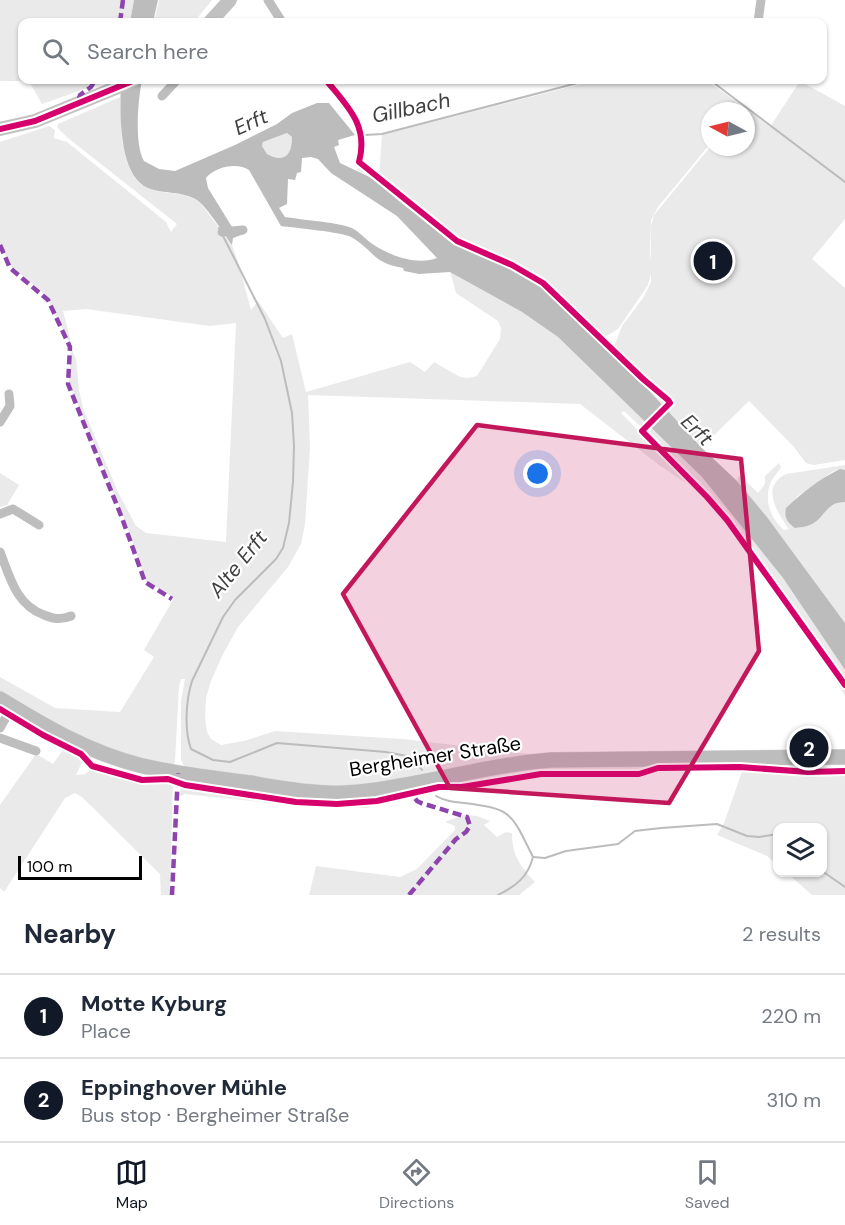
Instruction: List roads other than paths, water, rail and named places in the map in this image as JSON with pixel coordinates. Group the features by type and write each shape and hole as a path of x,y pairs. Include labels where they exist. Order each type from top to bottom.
{"main road":[{"path":"214,18 230,0"},
{"path":"0,129 28,123 126,84"},
{"name":"Bergheimer Straße","path":"6,703 69,739 137,765 323,793 379,789 510,765 551,760 845,757"}],"street":[{"path":"267,0 279,18"},
{"path":"759,18 761,0"},
{"path":"162,96 173,84"},
{"path":"329,84 356,118 360,127 362,140 359,162"},
{"path":"0,422 10,406 9,394"},
{"path":"0,514 13,509 39,525"},
{"path":"0,552 16,592 27,606 39,614 58,619 70,616"},
{"name":"Bergheimer Straße","path":"0,728 6,703"},
{"path":"0,738 36,750"}],"waterway":[{"name":"Gillbach","path":"365,135 382,134 574,84"},
{"name":"Gillbach","path":"715,84 845,182"},
{"name":"Alte Erft","path":"219,228 265,319 281,361 292,413 293,482 289,523 283,548 276,559 235,600 223,617 192,681 187,715 187,733 191,749 213,760 230,762 277,743 386,752 412,757 422,770"},
{"path":"222,232 243,230"},
{"name":"Alte Erft","path":"436,796 449,801 480,805 502,811 514,822 533,857"},
{"path":"533,857 545,858 566,851 618,844 635,831 661,828 717,824 747,836 773,835"},
{"path":"498,895 520,880 528,870 533,857"},
{"path":"827,874 845,887"}],"place":[{"name":"Motte Kyburg","path":"713,261"},
{"name":"Eppinghover Mühle","path":"809,748"}],"water label":[{"name":"Erft","path":"251,122"},
{"name":"Erft","path":"697,430"}]}
